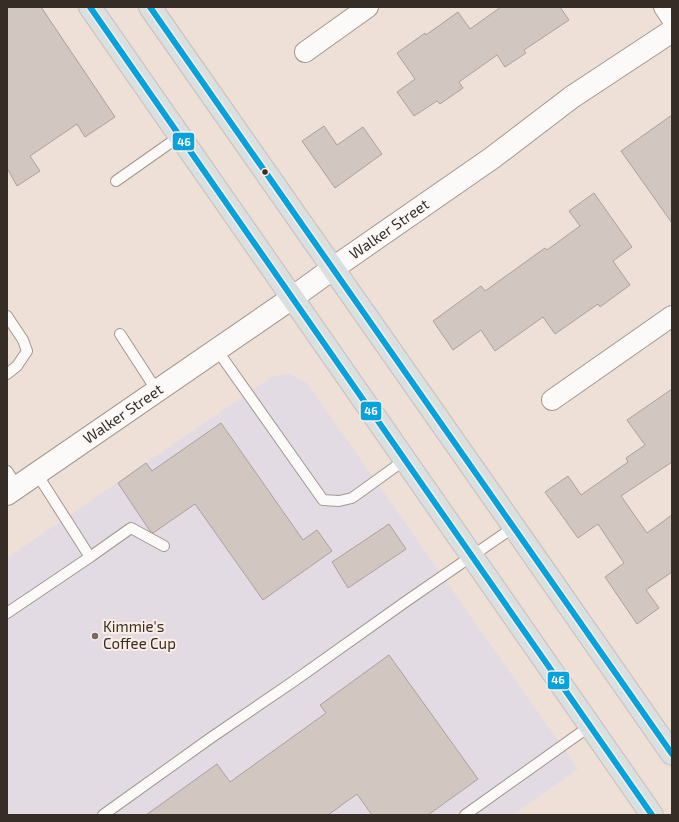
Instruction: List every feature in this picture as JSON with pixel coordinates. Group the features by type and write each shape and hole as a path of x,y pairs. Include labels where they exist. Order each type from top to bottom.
{"main road":[{"path":"90,7 406,459 652,815"},
{"path":"150,7 672,754"},
{"name":"Walker Street","path":"11,484 37,474 492,158 572,97 672,31"}],"street":[{"path":"306,52 368,7"},
{"path":"664,7 672,19"},
{"path":"552,400 672,316"}],"lane":[{"path":"116,181 180,136"},
{"path":"7,316 23,340 27,351 17,366 7,374"},
{"path":"120,334 157,391"},
{"path":"217,350 323,500 339,501 352,498 406,459"},
{"path":"37,474 90,557"},
{"path":"103,815 212,737 514,527"},
{"path":"7,613 131,528 164,546"},
{"path":"466,815 590,726"}],"shaded area":[{"path":"289,374 307,383 578,769 512,815 7,815 7,558 273,376"}],"building":[{"path":"7,7 41,7 115,117 85,137 77,124 30,156 40,171 17,186 7,168"},
{"path":"501,7 560,7 569,20 524,50 526,53 505,67 497,55 459,82 463,88 440,104 437,101 414,116 397,92 415,79 397,53 425,33 426,35 458,12 470,29"},
{"path":"672,115 672,223 621,151"},
{"path":"324,126 337,145 363,127 382,154 335,188 302,141"},
{"path":"594,193 632,247 613,261 630,285 600,307 598,304 555,334 543,317 495,351 481,330 453,350 433,321 481,286 485,291 545,248 547,250 580,226 569,211"},
{"path":"672,389 672,462 621,496 647,533 672,515 672,572 646,590 659,608 637,624 605,577 624,563 598,524 578,538 545,492 568,476 581,495 628,462 626,458 645,445 627,420"},
{"path":"221,423 303,540 317,530 332,551 263,600 195,504 153,533 150,531 118,483 146,463 152,471"},
{"path":"389,524 406,549 348,588 332,562"},
{"path":"389,655 478,779 428,815 372,815 357,794 328,815 146,815 217,764 230,782 326,713 320,705"}],"transit line":[{"name":"46","path":"90,7 652,815"},
{"name":"46","path":"150,7 672,754"}],"place":[{"name":"Kimmie's Coffee Cup","path":"95,636"}]}
